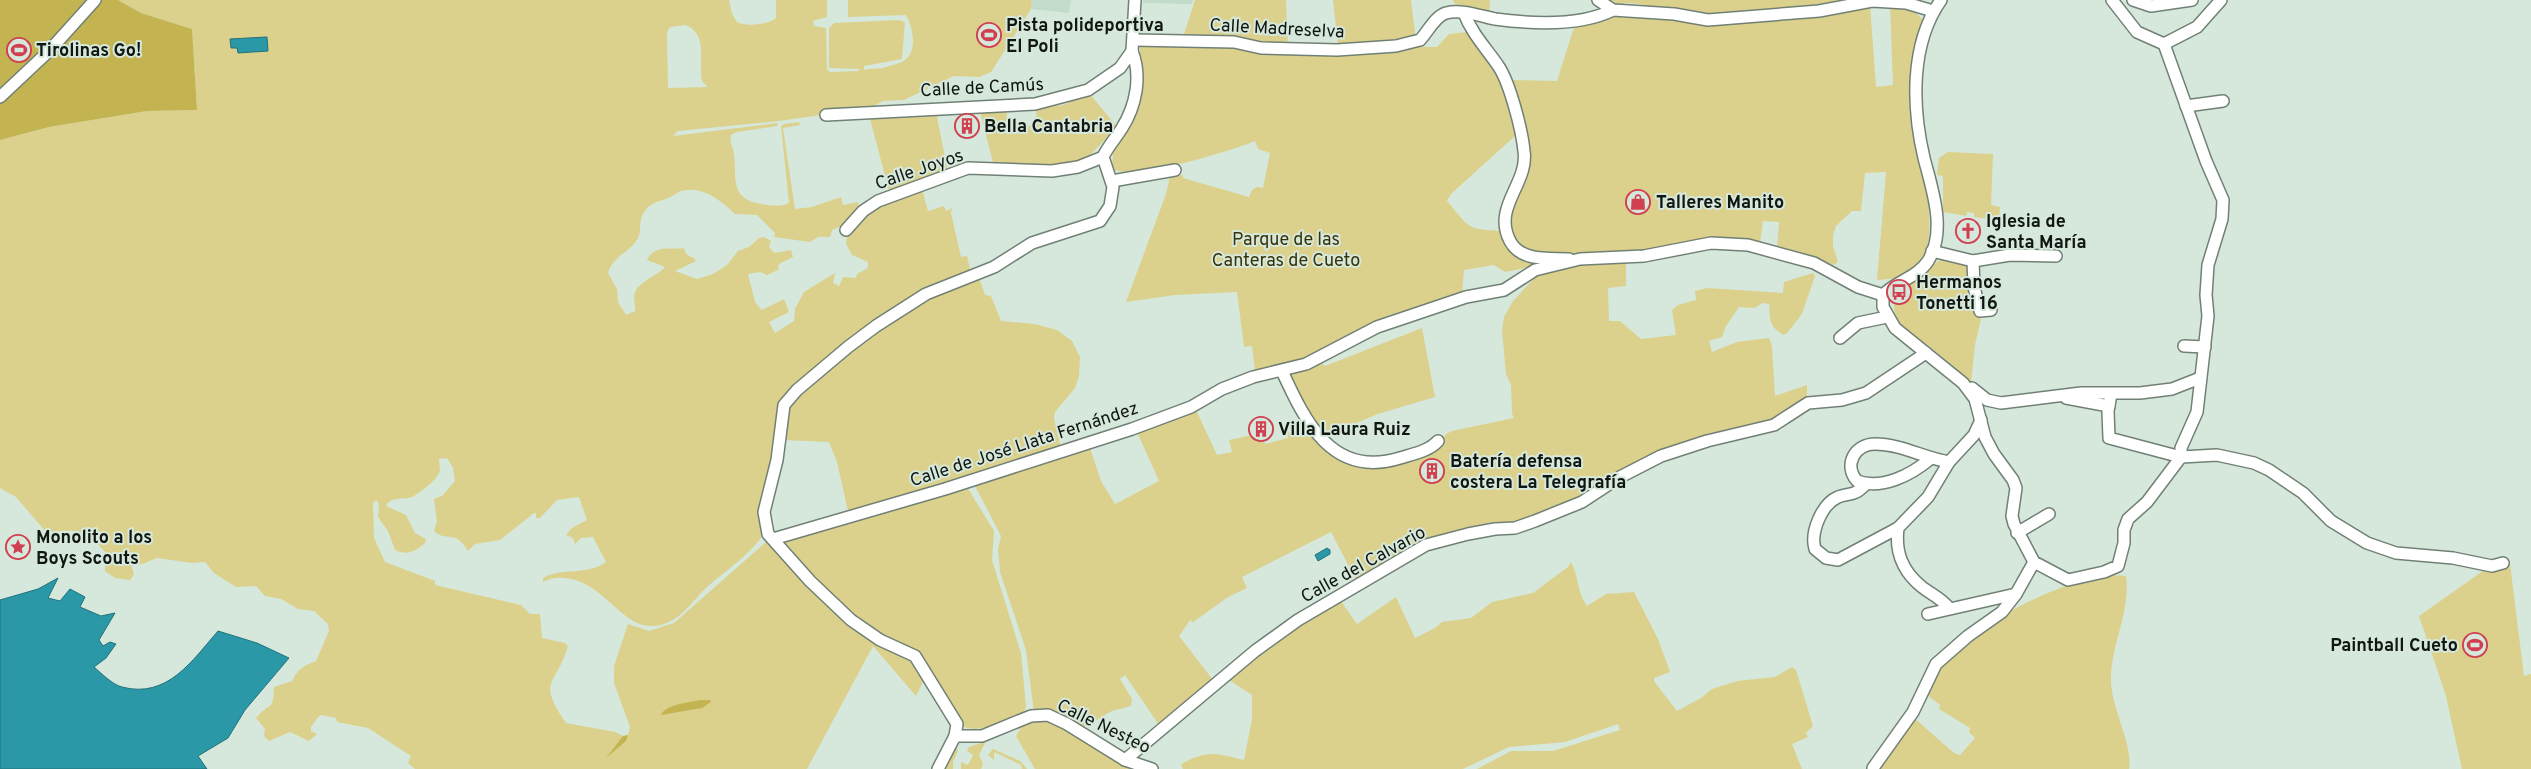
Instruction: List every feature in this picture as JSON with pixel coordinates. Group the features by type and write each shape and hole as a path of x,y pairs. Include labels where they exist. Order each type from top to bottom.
{"street":[{"path":"0,97 50,50 95,0"},
{"path":"938,769 955,736 957,724 915,656 880,640 851,620 810,581 768,534 764,512 777,460 782,411 787,400 854,342 926,294 994,267 1032,243 1100,221 1110,206 1113,187 1103,157 1122,130 1134,104 1137,72 1133,45 1135,0"},
{"path":"1598,0 1613,10 1674,14 1708,20 1819,11 1855,3 1891,0 1934,11"},
{"path":"1941,0 1934,11 1922,43 1916,84 1921,138 1935,201 1936,238 1928,260 1915,275 1891,287 1883,295 1883,307 1887,317 1906,338 1964,384 1974,389 1987,400 2001,403 2057,396 2110,400 2172,389 2200,378"},
{"path":"1964,384 1978,406 1986,437 1994,454 2013,480 2016,488 2012,516 2017,532 2034,562 2068,580 2118,566 2124,543 2124,530 2128,519 2147,502 2181,457 2181,448 2197,412 2208,316 2206,295 2208,265 2222,219 2223,200 2164,44 2137,32 2112,0"},
{"path":"2133,0 2152,6 2192,0"},
{"path":"2164,44 2197,27 2221,0"},
{"name":"Calle Madreselva","path":"1133,45 1234,42 1270,48 1369,49 1420,40 1440,16 1446,13 1464,13 1510,21 1546,22 1597,17 1613,10"},
{"path":"1464,13 1470,28 1505,77 1522,134 1524,163 1505,215 1505,226 1511,243 1517,250 1532,257 1580,259"},
{"name":"Calle de Camús","path":"826,115 1015,106 1047,102 1088,90 1120,68 1133,45"},
{"path":"2186,106 2223,102"},
{"name":"Calle Joyos","path":"846,230 864,211 878,201 968,168 1052,171 1078,167 1103,157"},
{"path":"1112,180 1175,170"},
{"name":"Calle de José Llata Fernández","path":"773,539 945,489 1132,429 1191,407 1240,382 1306,364 1341,344 1385,324 1466,297 1504,290 1535,270 1580,259 1644,256 1711,243 1748,245 1814,263 1858,287 1883,295"},
{"path":"1932,251 1973,261 1989,256 2056,256"},
{"path":"1973,261 1974,287 1980,310 1991,310"},
{"path":"1840,338 1858,324 1887,317"},
{"path":"2184,346 2205,347"},
{"name":"Calle del Calvario","path":"1125,760 1255,651 1298,620 1426,546 1468,534 1515,528 1535,521 1582,502 1620,477 1661,456 1707,441 1774,425 1808,403 1842,400 1866,393 1926,353"},
{"path":"1282,371 1304,416 1317,436 1342,454 1362,461 1387,462 1428,448 1438,441"},
{"path":"2110,400 2110,438 2181,457 2216,455 2254,463 2269,470 2303,493 2331,521 2367,543 2396,554 2454,558 2492,566 2503,563"},
{"path":"1866,484 1854,495 1839,497 1825,507 1814,534 1815,549 1826,558 1838,560 1898,528 1928,497 1949,462 1974,436 1981,420"},
{"path":"1930,459 1907,476 1866,484 1857,481 1850,468 1851,460 1861,446 1874,444 1889,446 1930,459 1949,462"},
{"path":"2017,532 2049,514"},
{"path":"1898,528 1897,551 1908,573 1922,587 1941,598 1949,608"},
{"path":"1924,670 1936,664 1968,636 2002,612 2016,594 2034,562"},
{"path":"1928,614 2016,594"},
{"path":"1873,768 1913,712 1936,664"},
{"name":"Calle Nesteo","path":"955,736 982,736 1031,716 1048,716 1067,724 1125,760 1152,769"}],"shaded area":[{"path":"0,0 118,0 141,13 192,29 197,110 147,111 49,127 0,140"},
{"path":"1032,0 1071,0 1069,13 1031,9"},
{"path":"1143,0 1193,0 1192,4 1143,3"},
{"path":"700,700 710,700 711,702 702,708 661,715 672,706"},
{"path":"628,735 626,741 606,758 623,736"}],"green space":[{"path":"118,0 729,0 732,14 737,22 751,25 763,24 776,18 776,0 827,0 827,17 813,21 814,26 826,28 827,69 830,72 858,71 860,69 829,68 829,28 834,23 899,20 905,22 902,59 864,66 864,70 883,68 902,62 911,53 913,47 911,27 906,15 848,17 848,0 1032,0 1031,9 991,72 979,77 954,76 904,100 883,101 870,108 779,121 678,131 673,136 778,123 777,126 737,132 731,135 730,140 734,154 735,179 739,193 751,201 779,206 789,203 781,126 799,122 800,125 783,128 795,209 812,207 841,197 843,205 858,202 859,207 849,223 832,230 830,237 818,237 810,242 774,237 775,233 757,215 735,214 717,199 696,190 681,191 654,203 645,210 642,216 639,236 636,241 614,261 608,273 617,289 618,302 626,315 635,311 634,298 638,288 665,267 647,260 654,252 663,249 684,248 687,255 696,261 675,271 697,279 713,274 727,265 738,251 749,247 759,238 764,237 771,241 769,247 774,253 791,250 793,257 779,264 778,270 767,275 760,272 748,274 755,302 762,310 784,299 789,312 769,322 775,333 794,321 795,309 804,292 835,273 833,283 839,286 843,277 856,278 857,274 868,268 868,262 852,255 846,244 847,237 873,207 922,189 928,211 944,206 946,211 952,208 951,213 961,257 967,256 971,273 944,282 778,405 775,443 758,516 763,535 744,556 707,587 676,618 655,626 642,625 629,619 607,599 581,582 559,578 543,582 543,578 550,575 591,569 606,562 593,537 581,538 575,544 573,538 566,535 572,528 587,520 579,497 557,500 540,518 536,518 536,513 534,513 500,540 475,544 468,551 459,540 443,536 434,531 437,521 434,499 442,496 455,481 453,468 447,458 439,459 440,471 435,479 425,488 414,496 391,500 386,506 406,515 415,533 426,539 425,543 407,553 395,550 388,531 378,517 379,504 376,500 373,503 374,538 385,562 435,581 435,585 521,605 530,614 540,614 542,638 565,643 568,646 551,683 550,690 557,709 566,723 615,732 623,736 628,735 630,727 614,683 614,666 628,624 649,631 674,623 767,541 792,568 910,659 925,678 916,696 873,646 807,769 415,769 408,763 411,756 368,728 337,722 336,718 321,715 311,727 311,731 317,734 309,741 290,732 269,741 264,736 265,729 256,718 272,703 274,687 292,681 301,668 316,661 329,631 328,624 314,611 298,609 281,599 265,596 256,586 236,587 214,573 205,562 192,563 157,558 142,564 131,565 134,574 130,580 115,578 105,571 106,553 92,538 86,534 74,531 46,532 16,497 0,488 0,140 49,127 147,111 197,110 192,29 141,13","holes":["686,25 698,35 700,42 702,81 708,87 668,88 667,32 670,27"]},
{"path":"1195,0 1286,0 1288,46 1183,37"},
{"path":"1333,0 1411,0 1416,41 1338,46"},
{"path":"1453,0 1490,0 1489,14 1455,4"},
{"path":"1603,0 1851,0 1819,7 1713,16 1643,10 1641,4 1625,3 1618,6"},
{"path":"1870,5 1876,87 1893,85 1890,5 1914,12 1924,23 1919,32 1915,51 1909,100 1910,116 1927,196 1929,239 1923,257 1909,274 1896,278 1877,280 1886,172 1865,173 1861,211 1852,211 1836,226 1833,235 1833,246 1838,262 1834,265 1777,248 1779,222 1763,221 1760,243 1711,239 1694,240 1682,246 1651,252 1575,255 1531,253 1513,237 1508,223 1508,207 1530,164 1530,150 1508,80 1557,81 1575,24 1618,14 1640,18 1667,17 1723,25"},
{"name":"Parque de las Canteras de Cueto","path":"1467,32 1502,79 1516,135 1451,194 1447,201 1469,225 1480,229 1501,231 1508,245 1558,261 1505,272 1494,265 1464,270 1462,295 1317,356 1255,372 1252,346 1244,347 1237,292 1175,295 1126,302 1166,194 1170,176 1183,175 1183,178 1249,197 1252,190 1257,187 1263,188 1270,153 1258,149 1255,141 1182,164 1122,172 1112,168 1113,153 1138,103 1140,45 1437,47 1449,34"},
{"path":"1089,93 1117,127 1091,154 1073,165 994,166 979,108 1007,109 1006,134 1018,131 1021,127 1037,125 1036,108 1063,105"},
{"path":"936,112 948,172 890,195 869,115"},
{"path":"1948,152 1993,154 1991,205 2000,207 1999,220 1974,217 1974,213 1967,212 1966,216 1943,212 1943,176 1937,175 1939,158"},
{"path":"1940,260 1970,264 1977,314 1981,319 1975,345 1971,383 1940,355 1905,329 1900,324 1894,310 1894,302 1901,293 1899,290"},
{"path":"1626,262 1626,286 1608,288 1609,321 1620,321 1641,339 1676,335 1672,310 1678,305 1696,300 1695,291 1707,288 1783,293 1784,282 1813,273 1815,276 1802,314 1784,335 1773,326 1770,318 1769,304 1763,303 1754,308 1739,307 1726,326 1722,337 1709,341 1712,352 1737,342 1769,338 1772,346 1775,396 1807,385 1807,398 1778,418 1678,446 1580,498 1517,525 1454,535 1357,582 1331,532 1242,577 1247,588 1228,597 1192,623 1191,619 1179,636 1213,680 1159,725 1125,675 1120,679 1132,699 1131,706 1112,711 1082,728 1034,712 1026,650 1000,572 998,549 1001,536 974,484 1090,448 1101,481 1115,504 1159,481 1137,432 1196,410 1217,455 1232,452 1229,440 1252,435 1254,440 1263,438 1265,444 1288,438 1287,433 1306,427 1353,461 1438,446 1446,434 1452,431 1514,418 1512,414 1511,385 1506,374 1502,330 1504,317 1513,301 1541,271 1585,264","holes":["1429,460 1439,461 1438,472 1440,476 1437,481 1430,483 1423,474 1427,471"]},
{"path":"979,277 985,295 991,296 1001,321 1035,324 1057,330 1072,341 1080,357 1079,376 1075,388 1055,412 1054,418 1061,449 848,511 837,462 829,442 784,440 786,416 791,402 797,394 822,372 869,337 891,324 893,320 924,301"},
{"path":"1422,328 1435,397 1378,414 1322,437 1287,373 1320,362 1325,366"},
{"path":"967,487 994,531 992,560 1021,653 1026,707 1022,715 993,726 978,729 964,727 928,668 869,630 811,578 779,541"},
{"path":"1571,562 1581,596 1587,606 1606,594 1634,592 1658,639 1670,672 1654,678 1654,681 1677,711 1701,698 1712,689 1737,681 1775,677 1792,667 1796,670 1813,726 1806,733 1808,737 1792,744 1802,769 1477,769 1511,751 1553,751 1620,730 1618,724 1565,742 1509,747 1463,769 1183,769 1181,764 1199,756 1212,754 1244,760 1252,719 1252,695 1229,680 1306,620 1340,600 1357,624 1396,597 1415,638 1435,628 1442,622 1471,618 1492,602 1533,593 1568,567"},
{"name":"Paintball Cueto","path":"2510,564 2524,676 2531,674 2531,769 2462,769 2446,696 2419,616 2483,571"},
{"path":"2105,576 2126,576 2126,603 2114,655 2111,682 2112,693 2128,749 2129,769 1875,769 1913,717 1954,753 1960,755 1975,738 1969,732 1970,728 1939,709 1940,705 1927,695 1941,665 1959,646 2003,616 2055,590 2081,581"},
{"path":"1032,720 1047,720 1061,726 1139,769 1035,769 1016,736 1022,726"},
{"path":"984,742 979,755 983,763 981,769 961,769 961,762 968,765 973,755 967,751 969,747"},
{"path":"956,745 958,751 953,762 953,769 943,769"},
{"path":"993,749 1020,761 1027,769 1022,769 1021,765 994,752 994,760 988,755"}],"water":[{"path":"267,37 268,51 238,53 237,48 231,48 230,39"},
{"path":"1327,548 1330,550 1330,554 1318,561 1315,555"},
{"path":"58,578 48,598 60,601 70,589 85,597 80,607 101,616 115,613 99,640 103,646 110,642 116,644 106,658 94,667 118,686 138,689 152,688 165,682 177,675 188,665 218,631 257,643 289,658 245,710 228,738 198,756 207,769 0,769 0,600 38,589"}],"place":[{"name":"Pista polideportiva El Poli","path":"989,35"},
{"name":"Tirolinas Go!","path":"19,50"},
{"name":"Bella Cantabria","path":"967,126"},
{"name":"Talleres Manito","path":"1638,202"},
{"name":"Iglesia de Santa María","path":"1968,231"},
{"name":"Hermanos Tonetti 16","path":"1899,292"},
{"name":"Villa Laura Ruiz","path":"1261,429"},
{"name":"Batería defensa costera La Telegrafía","path":"1432,471"},
{"name":"Monolito a los Boys Scouts","path":"18,547"},
{"name":"Paintball Cueto","path":"2475,645"}]}
